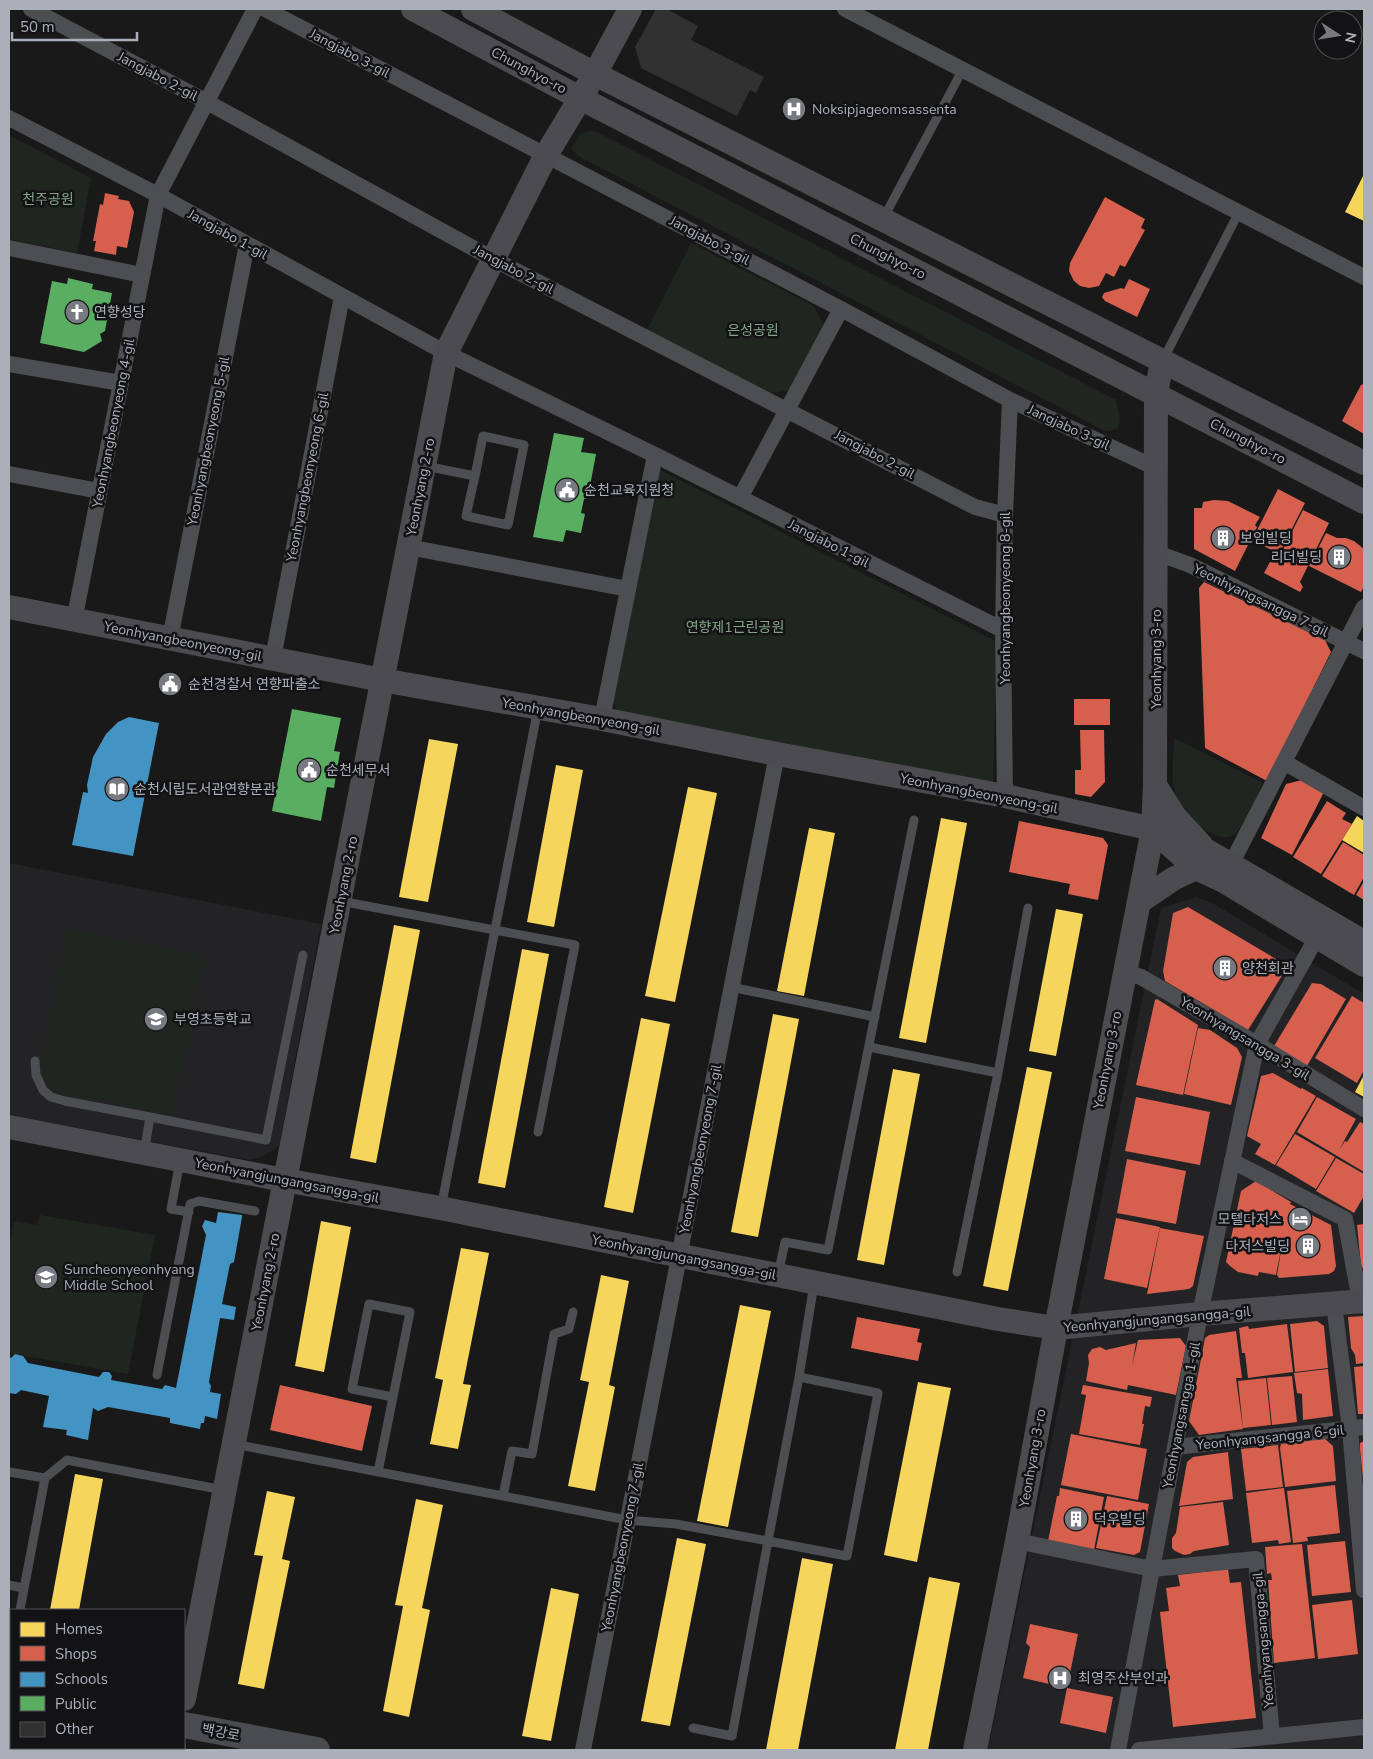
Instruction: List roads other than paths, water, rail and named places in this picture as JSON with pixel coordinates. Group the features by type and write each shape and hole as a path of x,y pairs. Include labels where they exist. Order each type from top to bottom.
{"main road":[{"name":"백강로","path":"185,1725 317,1750"}],"street":[{"name":"Jangjabo 2-gil","path":"31,9 207,102 493,259 786,410 817,424 975,507 1005,515"},
{"name":"Yeonhyangbeonyeong 4-gil","path":"74,621 158,196 255,9"},
{"name":"Jangjabo 3-gil","path":"265,9 841,309 1010,400 1156,468"},
{"name":"Chunghyo-ro","path":"413,9 580,98 1156,393 1364,502"},
{"name":"Chunghyo-ro","path":"473,9 595,74 1364,463"},
{"name":"Yeonhyang 2-ro","path":"185,1694 446,353 546,155 595,74 630,9"},
{"path":"845,9 1364,277"},
{"name":"Jangjabo 1-gil","path":"9,118 158,196 446,353 656,455 1003,630"},
{"name":"Yeonhyangbeonyeong 5-gil","path":"170,639 247,244"},
{"path":"9,248 142,275"},
{"name":"Yeonhyangbeonyeong 6-gil","path":"273,658 342,296"},
{"path":"740,498 841,309"},
{"name":"Yeonhyang 3-ro","path":"975,1750 1017,1541 1124,972 1153,829 1157,553 1156,393 1162,362"},
{"path":"9,364 121,383"},
{"name":"Yeonhyangbeonyeong 8-gil","path":"1005,796 1003,630 1010,400"},
{"path":"602,719 656,455"},
{"path":"9,474 100,491"},
{"path":"408,547 628,589"},
{"name":"Yeonhyangsangga 7-gil","path":"1157,553 1190,565 1364,651"},
{"name":"Yeonhyangbeonyeong-gil","path":"9,607 382,680 602,719 777,754 1005,796 1153,829 1322,928 1364,965"},
{"path":"1227,872 1364,607"},
{"name":"Yeonhyangbeonyeong 7-gil","path":"583,1750 777,754"},
{"path":"1284,762 1364,808"},
{"path":"1139,902 1200,858 1155,785"},
{"name":"Yeonhyangbeonyeong-gil","path":"1322,928 1364,942"},
{"name":"Yeonhyangsangga 1-gil","path":"1118,1750 1200,1314 1257,1044 1322,928"},
{"name":"Yeonhyangsangga 3-gil","path":"1124,972 1141,977 1257,1044 1364,1110"},
{"name":"Yeonhyangjungangsangga-gil","path":"9,1127 440,1208 998,1319 1056,1328 1362,1301"},
{"path":"1232,1161 1346,1219 1362,1301"},
{"path":"1334,1304 1357,1428 1364,1590"},
{"name":"Yeonhyangsangga 6-gil","path":"1175,1448 1357,1428"},
{"path":"1017,1541 1152,1569"},
{"name":"Yeonhyangsangga-gil","path":"1152,1569 1256,1559 1272,1736"},
{"path":"1139,1750 1364,1728"}],"lane":[{"path":"882,220 963,69"},
{"path":"1162,362 1239,212"},
{"path":"483,436 524,445 508,525 466,516 475,476 483,436"},
{"path":"424,466 475,476"},
{"path":"440,1208 496,931 538,708"},
{"path":"778,1275 785,1242 828,1250 914,820"},
{"path":"340,901 575,945 538,1132"},
{"path":"956,1272 998,1072 1028,908"},
{"path":"35,1061 36,1075 43,1090 51,1097 266,1140 303,955"},
{"path":"731,988 875,1017"},
{"path":"869,1047 998,1072"},
{"path":"144,1153 150,1116"},
{"path":"180,1160 171,1209 189,1212"},
{"path":"158,1375 190,1204 199,1201 255,1211"},
{"path":"693,1728 732,1736 815,1282"},
{"path":"378,1472 393,1397 410,1312 369,1304 352,1389 393,1397"},
{"path":"503,1496 512,1450 532,1454 554,1334 570,1330 573,1312"},
{"path":"234,1444 627,1520 676,1524 847,1556 878,1393 799,1377"},
{"path":"20,1609 45,1478 67,1460 225,1490"},
{"path":"9,1472 45,1478"},
{"path":"9,1586 23,1588"}],"place":[{"name":"Noksipjageomsassenta","path":"794,109"},
{"name":"연향성당","path":"77,312"},
{"name":"순천교육지원청","path":"567,490"},
{"name":"보임빌딩","path":"1223,538"},
{"name":"리더빌딩","path":"1339,557"},
{"name":"순천경찰서 연향파출소","path":"170,684"},
{"name":"순천세무서","path":"309,770"},
{"name":"순천시립도서관연향분관","path":"117,789"},
{"name":"양천회관","path":"1225,968"},
{"name":"부영초등학교","path":"156,1019"},
{"name":"모텔다저스","path":"1300,1219"},
{"name":"다저스빌딩","path":"1308,1246"},
{"name":"Suncheonyeonhyang Middle School","path":"46,1277"},
{"name":"덕우빌딩","path":"1076,1519"},
{"name":"최영주산부인과","path":"1060,1678"}],"park label":[{"name":"천주공원","path":"48,199"},
{"name":"은성공원","path":"753,330"},
{"name":"연향제1근린공원","path":"735,627"}]}
